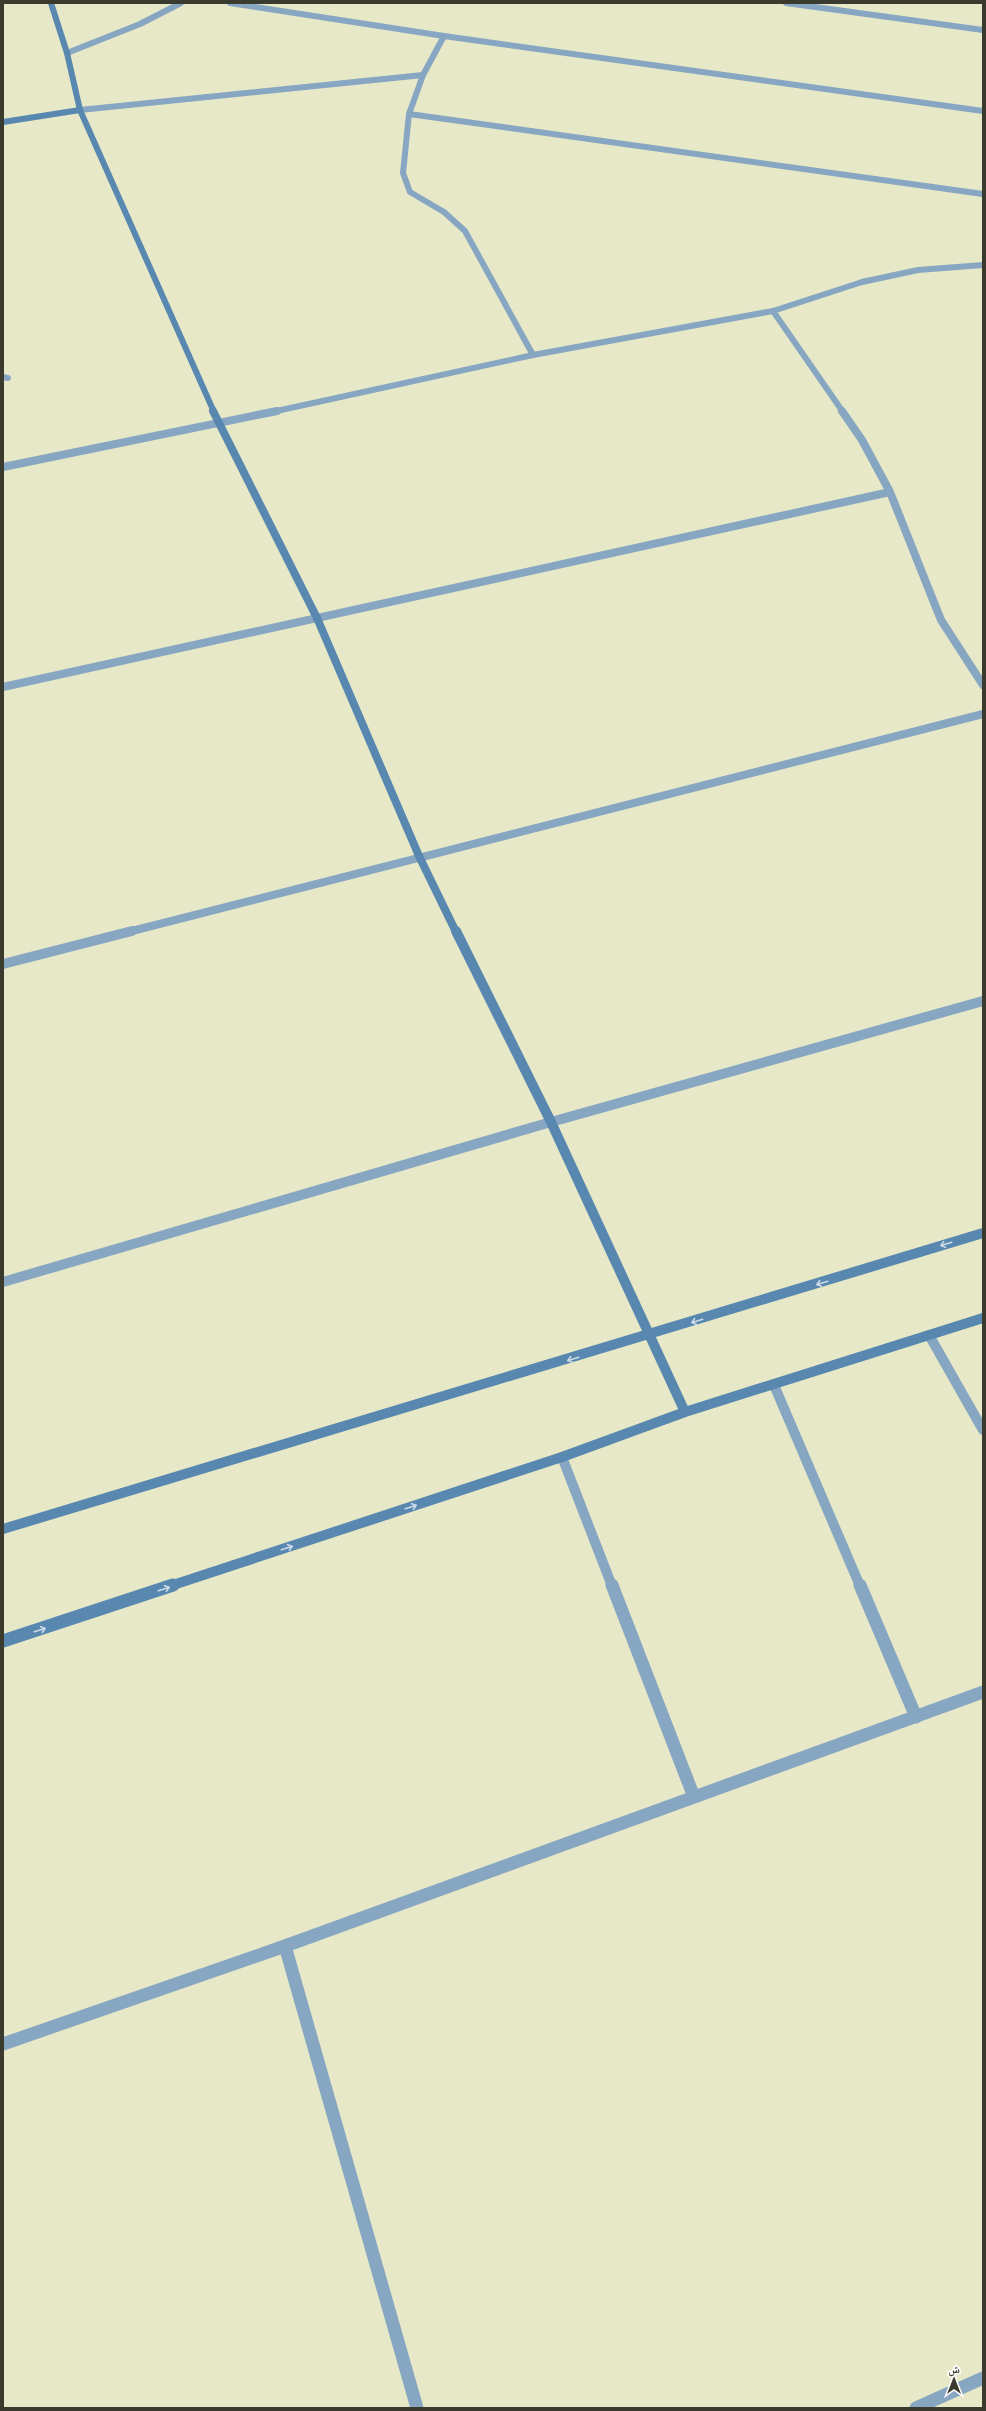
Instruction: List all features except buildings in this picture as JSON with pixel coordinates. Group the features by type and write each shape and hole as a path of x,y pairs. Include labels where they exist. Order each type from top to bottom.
{"main road":[{"path":"51,3 67,53 80,110 219,424 317,618 419,856 551,1122 651,1335 685,1412"},
{"path":"3,122 80,110"},
{"path":"3,1529 651,1335 983,1233"},
{"path":"3,1641 562,1457 685,1412 983,1318"}],"street":[{"path":"67,53 140,24 181,3"},
{"path":"230,3 444,36 983,111"},
{"path":"786,3 983,30"},
{"path":"444,36 423,75 409,114 403,173 410,192 444,212 455,220 465,231 533,355"},
{"path":"80,110 201,96 423,75"},
{"path":"409,114 983,194"},
{"path":"3,467 219,424 533,355 773,311 876,279 918,270 983,265"},
{"path":"773,311 862,440 890,492 941,620 983,685"},
{"path":"3,687 890,492"},
{"path":"3,964 419,856 983,714"},
{"path":"3,1282 551,1122 983,1001"},
{"path":"929,1335 983,1430"},
{"path":"774,1385 916,1716"},
{"path":"562,1457 694,1797"},
{"path":"3,2044 285,1946 983,1692"},
{"path":"285,1946 417,2408"},
{"path":"916,2408 983,2378"}]}
